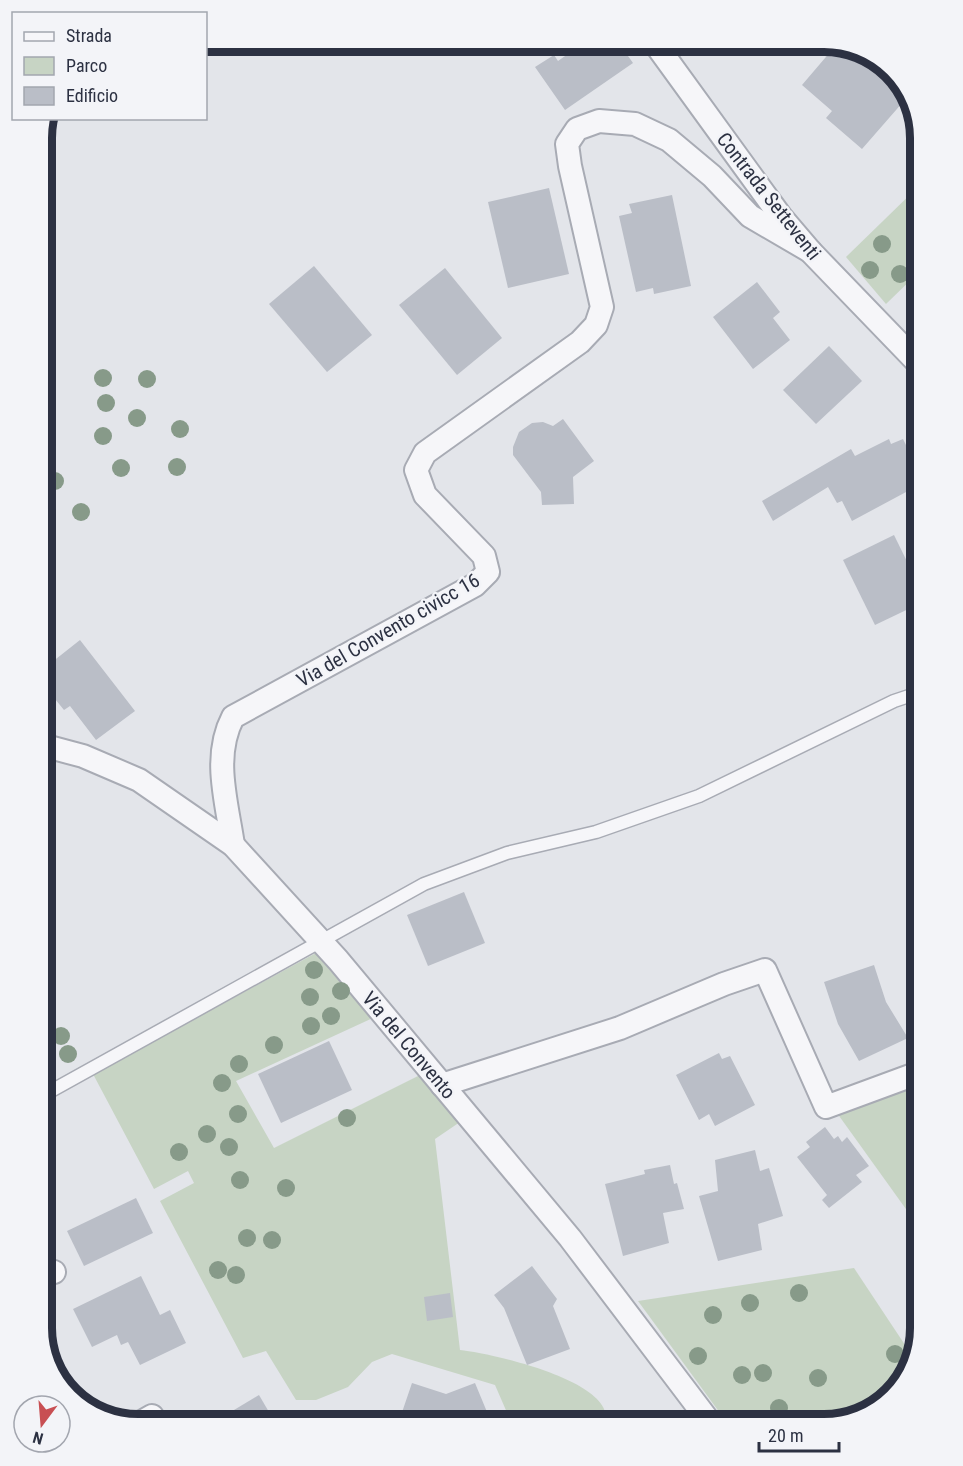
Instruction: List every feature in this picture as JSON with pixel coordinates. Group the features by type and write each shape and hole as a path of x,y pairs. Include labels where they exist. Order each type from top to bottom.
{"street":[{"name":"Contrada Setteventi","path":"662,53 780,217 910,355"},
{"name":"Via del Convento civicc 16","path":"233,845 220,759 225,732 233,717 475,585 488,572 484,556 425,495 416,470 425,453 580,342 596,325 602,307 567,144 577,129 599,121 634,124 669,140 712,176 750,216 810,251"},
{"name":"Via del Convento","path":"52,748 83,756 139,780 233,845 321,941 570,1238 703,1414"},
{"path":"442,1085 620,1028 724,984 765,970 826,1107 910,1076"}],"lane":[{"path":"52,1090 424,884 507,853 596,832 699,796 894,701 910,696"}],"green space":[{"path":"910,195 910,281 886,304 846,257"},
{"path":"316,953 375,1017 236,1081 274,1148 420,1075 460,1122 435,1139 460,1350 522,1363 573,1382 592,1395 604,1409 604,1414 507,1414 495,1385 392,1354 372,1362 348,1387 316,1400 296,1400 266,1351 243,1358 160,1201 194,1183 188,1171 154,1189 93,1074"},
{"path":"910,1085 910,1215 837,1113"},
{"path":"854,1268 908,1350 893,1380 872,1399 847,1411 825,1414 721,1414 638,1301"}],"building":[{"path":"570,53 626,53 633,63 565,110 535,67 554,55 558,61"},
{"path":"829,53 841,54 868,64 877,70 893,86 903,102 862,149 826,118 832,111 802,85"},
{"path":"549,188 569,274 508,288 488,202"},
{"path":"672,195 691,286 654,294 653,288 636,292 619,216 632,213 629,204"},
{"path":"314,266 372,335 327,372 269,304"},
{"path":"445,268 502,338 457,375 399,305"},
{"path":"757,282 780,312 773,318 790,340 753,369 713,317"},
{"path":"829,346 862,381 816,424 783,390"},
{"path":"563,419 594,461 573,477 574,504 542,505 541,492 513,455 513,447 519,432 532,423 543,422 553,426"},
{"path":"889,439 891,444 903,439 910,453 910,490 852,521 842,501 837,503 828,487 773,521 762,501 851,449 855,456"},
{"path":"894,535 910,568 910,608 875,625 843,560"},
{"path":"80,640 135,711 96,740 70,706 64,710 53,696 53,662"},
{"path":"464,892 485,943 428,966 407,915"},
{"path":"874,965 886,1002 908,1038 859,1061 838,1024 824,982"},
{"path":"329,1041 352,1090 281,1123 258,1074"},
{"path":"719,1053 722,1059 730,1056 755,1105 715,1126 709,1114 699,1120 676,1075"},
{"path":"825,1127 834,1139 838,1136 842,1142 847,1137 869,1166 856,1175 862,1182 829,1208 822,1200 827,1195 797,1157 810,1147 806,1142"},
{"path":"755,1150 760,1171 769,1168 783,1216 758,1224 762,1250 718,1261 699,1196 718,1191 715,1160"},
{"path":"670,1165 674,1184 677,1183 684,1209 663,1213 669,1243 623,1256 605,1184 645,1174 644,1170"},
{"path":"136,1198 153,1233 84,1266 67,1231"},
{"path":"532,1266 557,1299 553,1306 570,1349 527,1365 504,1308 494,1295"},
{"path":"141,1276 160,1315 170,1310 186,1343 140,1365 128,1342 121,1345 117,1335 92,1347 73,1309"},
{"path":"450,1293 453,1317 427,1321 424,1297"},
{"path":"412,1383 446,1394 475,1383 488,1414 402,1413"},
{"path":"259,1395 270,1413 229,1413"}]}
